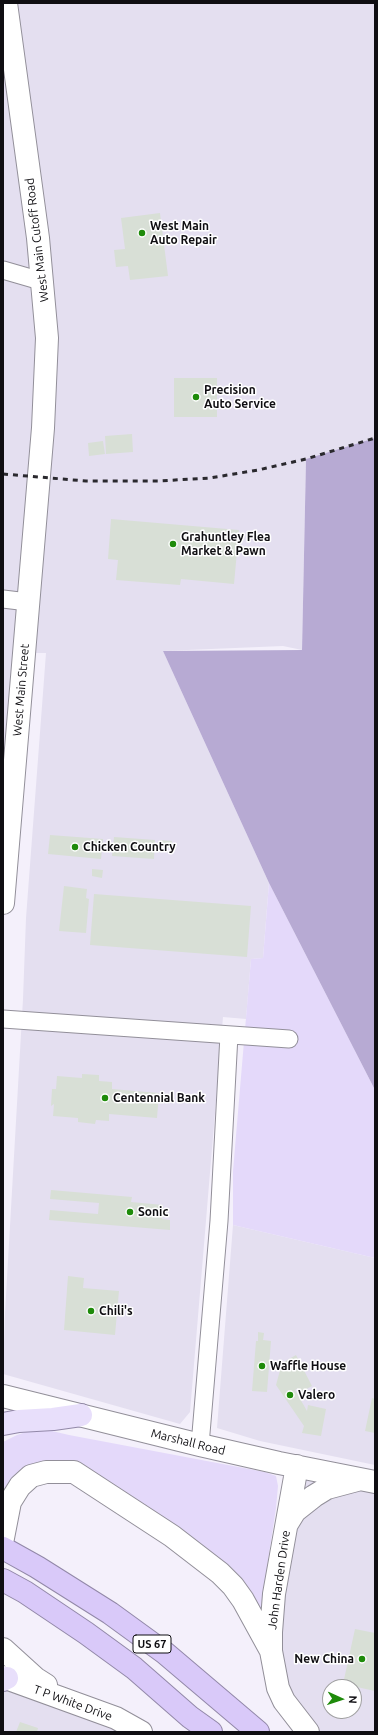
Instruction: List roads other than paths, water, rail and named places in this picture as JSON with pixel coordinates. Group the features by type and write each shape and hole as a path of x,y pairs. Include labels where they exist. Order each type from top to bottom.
{"highway":[{"name":"US 67","path":"3,1548 37,1567 110,1613 165,1653 258,1732"},
{"name":"US 67","path":"3,1580 25,1592 86,1633 134,1668 211,1732"}],"main road":[{"name":"West Main Cutoff Road","path":"6,3 38,238 44,304 46,344 43,428 39,478"},
{"name":"West Main Street","path":"3,902 39,478"},
{"name":"Marshall Road","path":"3,1396 200,1445 368,1481"},
{"path":"3,1424 81,1415"},
{"name":"John Harden Drive","path":"297,1466 272,1612 271,1651 278,1688 284,1701 308,1732"},
{"path":"3,1538 10,1502 20,1486 31,1476 46,1472 74,1472 166,1532 220,1573 233,1586 243,1600 271,1651"},
{"path":"287,1525 295,1511 327,1488 368,1481"},
{"path":"3,1649 35,1678 47,1686 116,1718"},
{"name":"T P White Drive","path":"4,1678 116,1718 141,1732"}],"street":[{"path":"3,270 41,281"},
{"path":"3,599 28,602"},
{"path":"3,1019 289,1039"},
{"path":"200,1445 219,1221 229,1035"}],"railway":[{"path":"3,474 86,481 158,481 210,478 258,470 306,459 375,438"}],"place":[{"name":"West Main Auto Repair","path":"142,233"},
{"name":"Precision Auto Service","path":"196,397"},
{"name":"Grahuntley Flea Market & Pawn","path":"173,544"},
{"name":"Chicken Country","path":"75,847"},
{"name":"Centennial Bank","path":"105,1098"},
{"name":"Sonic","path":"130,1212"},
{"name":"Chili's","path":"91,1311"},
{"name":"Waffle House","path":"262,1366"},
{"name":"Valero","path":"290,1395"},
{"name":"New China","path":"362,1659"}]}
